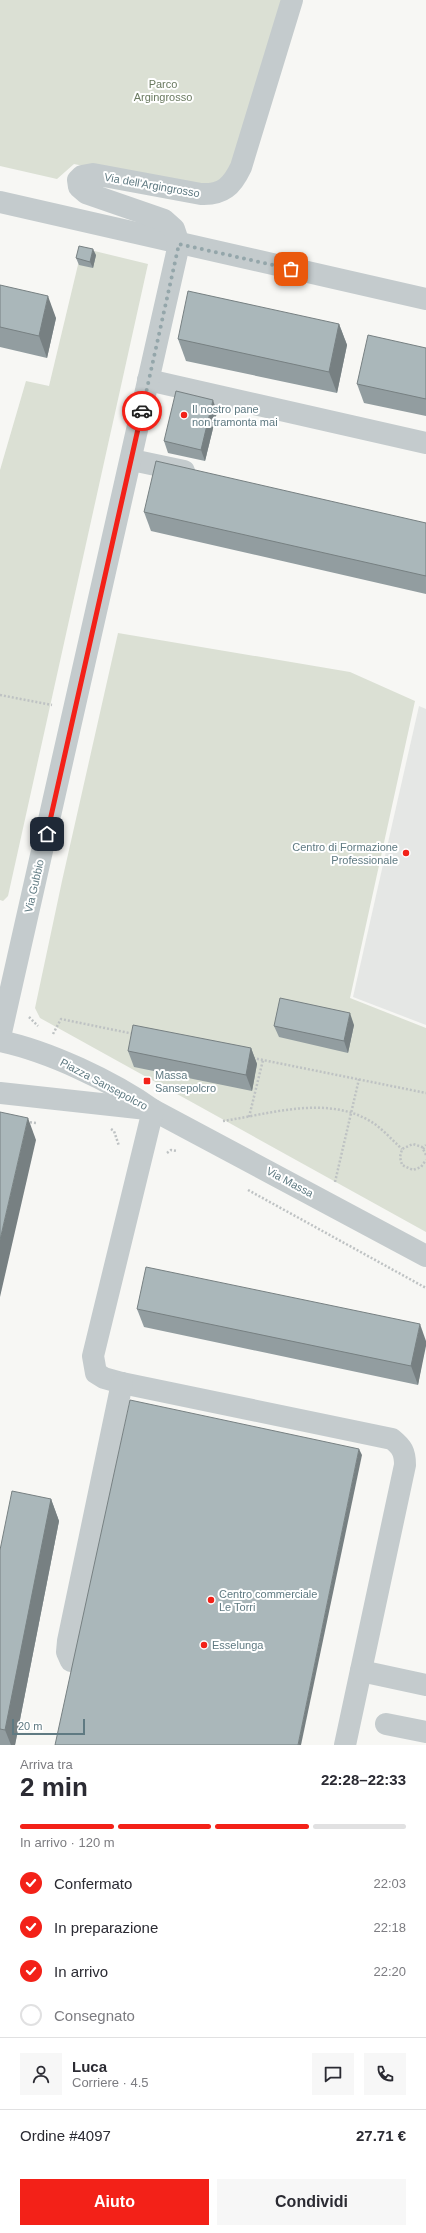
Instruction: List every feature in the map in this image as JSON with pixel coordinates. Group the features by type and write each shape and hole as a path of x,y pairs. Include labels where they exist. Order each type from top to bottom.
{"street":[{"name":"Via dell'Argingrosso","path":"179,244 174,229 164,220 86,193 79,187 78,180 82,176 93,174 201,194 219,193 228,188 237,176 246,153 292,0"},
{"path":"0,202 179,244 426,299"},
{"name":"Via Gubbio","path":"0,1037 132,460 148,380 179,244"},
{"path":"148,380 426,443"},
{"path":"132,460 200,475"},
{"name":"Piazza Sansepolcro","path":"0,1041 26,1046 53,1058 130,1095 152,1110"},
{"name":"Piazza Sansepolcro","path":"0,1093 152,1110"},
{"path":"152,1110 93,1356 96,1373 104,1378 122,1383 392,1439 402,1447 405,1466 345,1745"},
{"name":"Via Massa","path":"152,1110 207,1128 426,1256"},
{"path":"71,1661 67,1652 68,1641 122,1383"},
{"path":"361,1671 426,1685"},
{"path":"386,1724 426,1732"}],"path":[{"path":"0,695 54,706"},
{"path":"26,1011 29,1018 42,1028"},
{"path":"53,1034 61,1020 138,1035"},
{"path":"47,1031 59,1038"},
{"path":"247,1057 426,1093"},
{"path":"249,1117 263,1060"},
{"path":"336,1178 359,1079"},
{"path":"207,1128 249,1117 290,1110 314,1108 352,1112 370,1121 402,1149"},
{"path":"21,1122 44,1123"},
{"path":"107,1127 114,1131 120,1150"},
{"path":"402,1149 413,1144 423,1149 426,1155"},
{"path":"423,1149 426,1145"},
{"path":"402,1149 400,1157 405,1168 418,1169 425,1161"},
{"path":"162,1157 170,1150 179,1151"},
{"path":"425,1161 426,1168"},
{"path":"244,1188 426,1288"}],"shaded area":[{"name":"Centro di Formazione Professionale","path":"419,706 426,709 426,1025 353,997"}],"green space":[{"name":"Parco Argingrosso","path":"0,0 283,0 226,183 195,189 74,164 57,179 0,166"},
{"path":"82,248 148,264 8,896 3,901 0,900 0,470 26,381 49,386"},
{"path":"118,633 350,672 415,701 350,998 426,1028 426,1232 40,1018 35,1008"}],"building":[{"path":"79,246 93,249 90,262 76,258"},
{"path":"0,285 48,296 39,336 0,327"},
{"path":"188,291 339,324 329,372 178,339"},
{"path":"368,335 426,348 426,399 357,384"},
{"path":"176,391 213,400 201,450 164,441"},
{"path":"156,461 426,523 426,576 144,512"},
{"path":"280,998 350,1013 344,1041 274,1026"},
{"path":"133,1025 251,1048 246,1075 128,1051"},
{"path":"0,1112 28,1118 0,1240"},
{"path":"146,1267 420,1324 411,1366 137,1309"},
{"name":"Centro commerciale Le Torri","path":"130,1400 359,1449 298,1745 55,1745"},
{"path":"12,1491 51,1499 5,1730 0,1729 0,1550"}],"way so far":[{"path":"142,411 179,244 291,269"}],"place":[{"name":"Il nostro pane non tramonta mai","path":"184,415"},
{"name":"Centro di Formazione Professionale","path":"406,853"},
{"name":"Massa Sansepolcro","path":"147,1081"},
{"name":"Centro commerciale Le Torri","path":"211,1600"},
{"name":"Esselunga","path":"204,1645"}],"route":[{"path":"47,834 142,411"}]}
